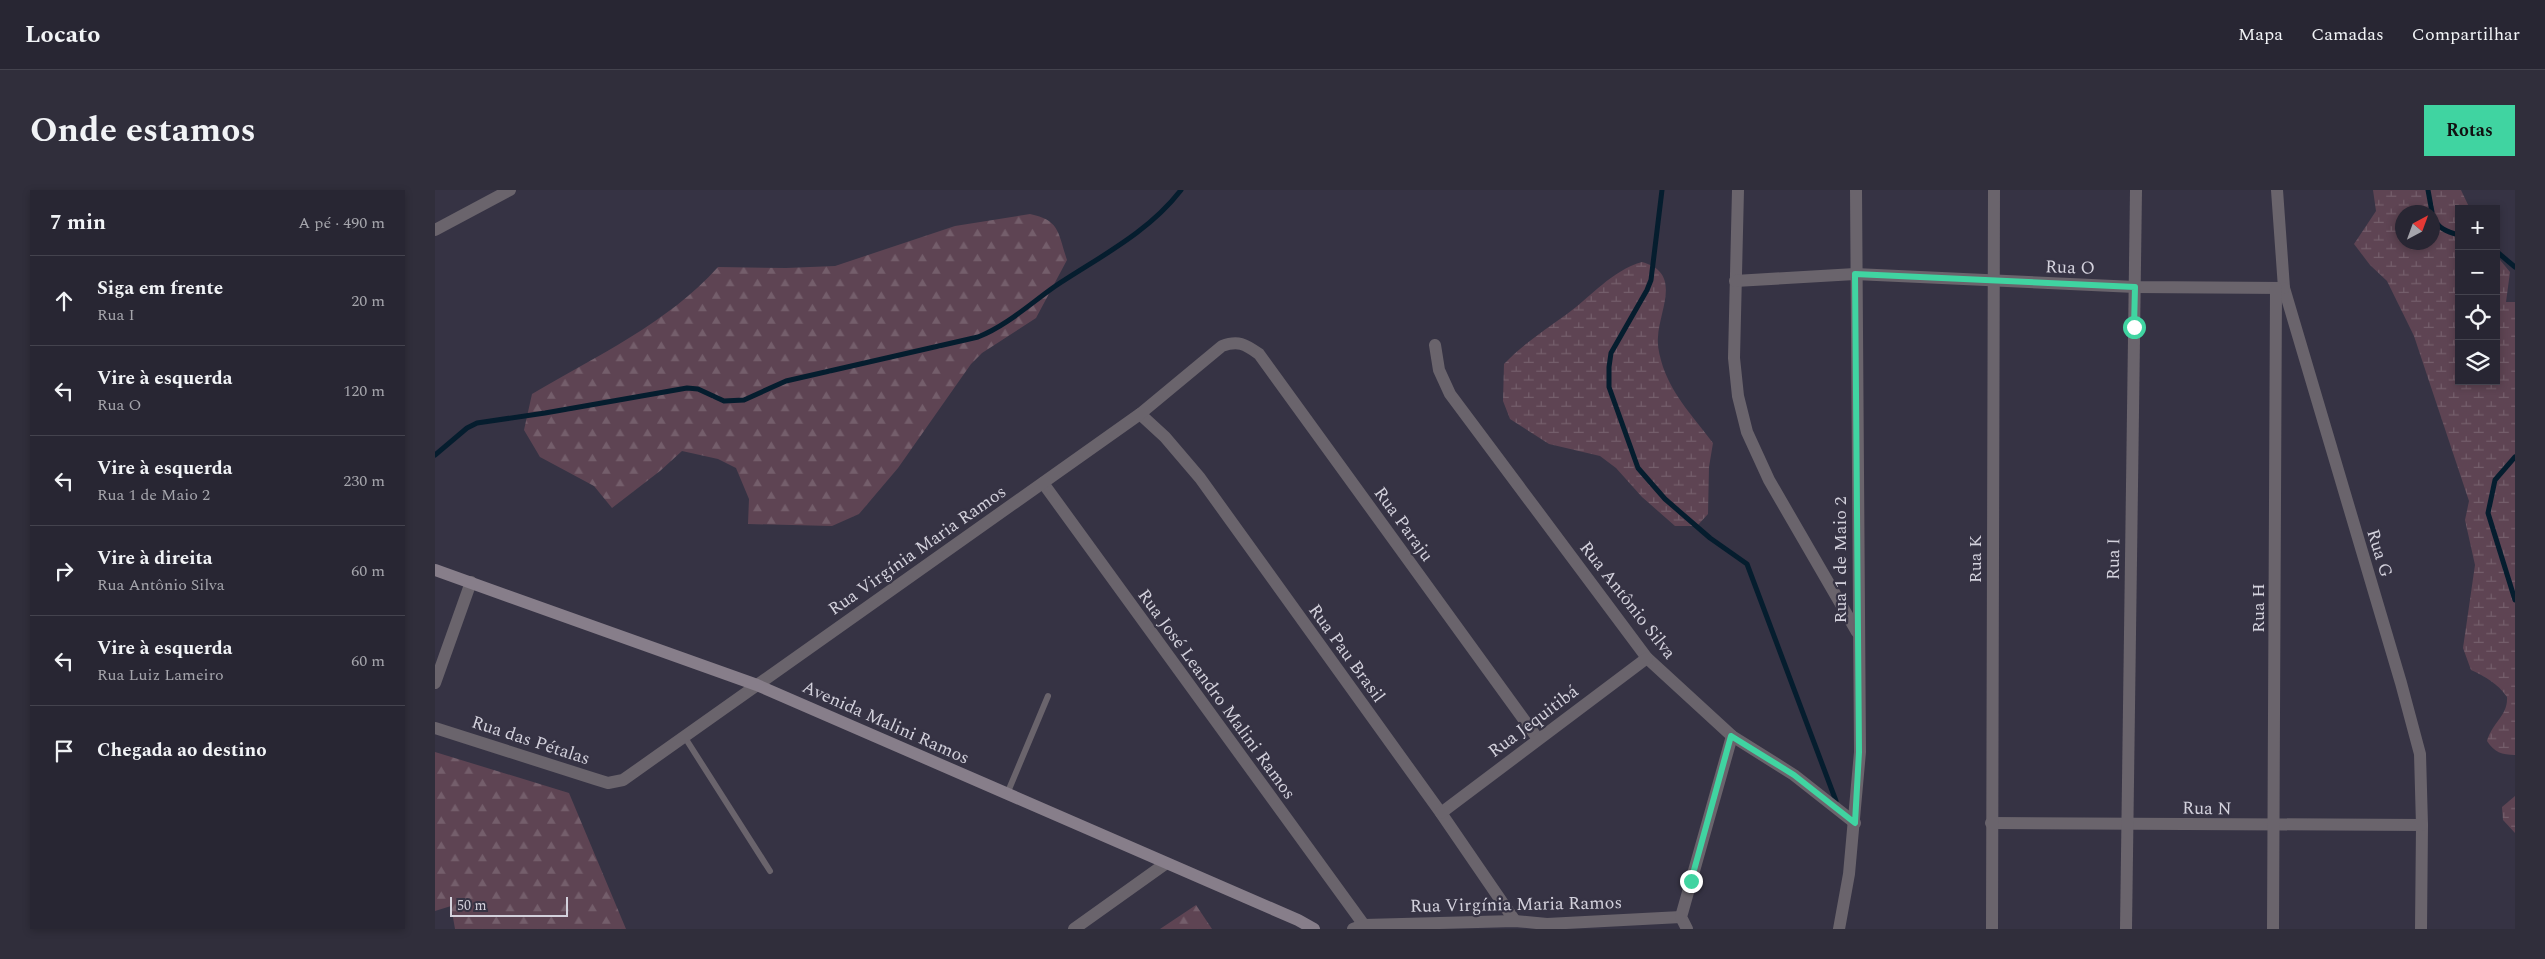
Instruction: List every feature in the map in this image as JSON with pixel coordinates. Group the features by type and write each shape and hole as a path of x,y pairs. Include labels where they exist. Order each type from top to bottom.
{"street":[{"path":"435,230 510,190"},
{"path":"1738,190 1734,358 1738,396 1747,432 1769,480 1858,634"},
{"name":"Rua 1 de Maio 2","path":"1839,929 1849,874 1855,823 1859,752 1856,190"},
{"name":"Rua K","path":"1992,929 1994,190"},
{"name":"Rua I","path":"2125,929 2137,190"},
{"name":"Rua G","path":"2277,190 2280,288 2412,722 2420,754 2422,825 2421,929"},
{"name":"Rua O","path":"1735,281 1855,274 1994,282 2135,287 2280,288"},
{"name":"Rua H","path":"2273,929 2280,288"},
{"name":"Rua Virgínia Maria Ramos","path":"616,782 623,780 1140,414 1222,346 1234,342"},
{"name":"Rua Paraju","path":"1234,342 1245,344 1259,354 1538,739"},
{"name":"Rua Antônio Silva","path":"1435,345 1439,370 1450,394 1647,658 1731,736 1794,775 1855,823"},
{"name":"Rua Pau Brasil","path":"1140,414 1165,437 1199,478 1441,813 1515,921"},
{"name":"Rua José Leandro Malini Ramos","path":"1043,483 1358,927"},
{"name":"Avenida Malini Ramos","path":"435,570 757,685 1165,864 1298,920 1314,929"},
{"path":"435,683 471,582"},
{"name":"Rua Jequitibá","path":"1441,813 1647,658"},
{"name":"Rua das Pétalas","path":"435,728 595,779 616,782"},
{"path":"1687,929 1681,917 1731,736"},
{"name":"Rua N","path":"1991,822 2275,826 2422,825"},
{"path":"1074,929 1165,864"},
{"name":"Rua Virgínia Maria Ramos","path":"1358,927 1515,921 1548,926 1681,917"}],"lane":[{"path":"1007,794 1048,696"},
{"path":"684,736 770,872"}],"green space":[{"path":"2373,190 2461,190 2468,205 2455,205 2455,385 2500,385 2500,260 2510,272 2506,302 2515,302 2515,755 2499,752 2487,741 2503,714 2507,704 2507,697 2491,681 2471,670 2463,648 2475,565 2465,520 2469,501 2414,336 2387,281 2370,265 2354,244 2376,211"},
{"path":"1030,214 1053,224 1059,235 1067,260 1036,318 982,353 971,364 898,468 859,514 832,526 748,524 749,499 736,468 718,459 682,451 660,471 612,508 594,486 540,457 524,430 532,394 654,322 698,287 718,267 786,268 835,266 955,226"},
{"path":"1642,262 1655,267 1662,275 1665,283 1666,294 1659,326 1658,341 1659,352 1667,378 1678,397 1713,443 1709,467 1708,514 1697,526 1675,526 1642,497 1616,468 1600,456 1549,444 1510,419 1503,401 1504,364 1511,357 1611,278 1621,271"},
{"path":"435,752 569,793 626,929 455,929 451,906 435,911"},
{"path":"2515,796 2515,833 2503,820 2502,807"},
{"path":"1196,905 1212,929 1160,929"}],"waterway":[{"path":"435,455 467,428 477,423 687,388 698,389 724,401 744,400 786,381 978,337 1008,321 1054,287 1138,232 1154,219 1181,190"},
{"path":"1662,190 1651,280 1611,353 1609,387 1638,468 1665,499 1710,538 1747,564 1836,801"},
{"path":"2428,190 2431,205"},
{"path":"2440,226 2455,234"},
{"path":"2500,254 2515,267"},
{"path":"2515,457 2495,480 2488,513 2515,600"}],"route":[{"path":"1691,881 1731,736 1794,775 1855,823 1859,752 1855,274 1994,282 2135,287 2134,327"}]}
